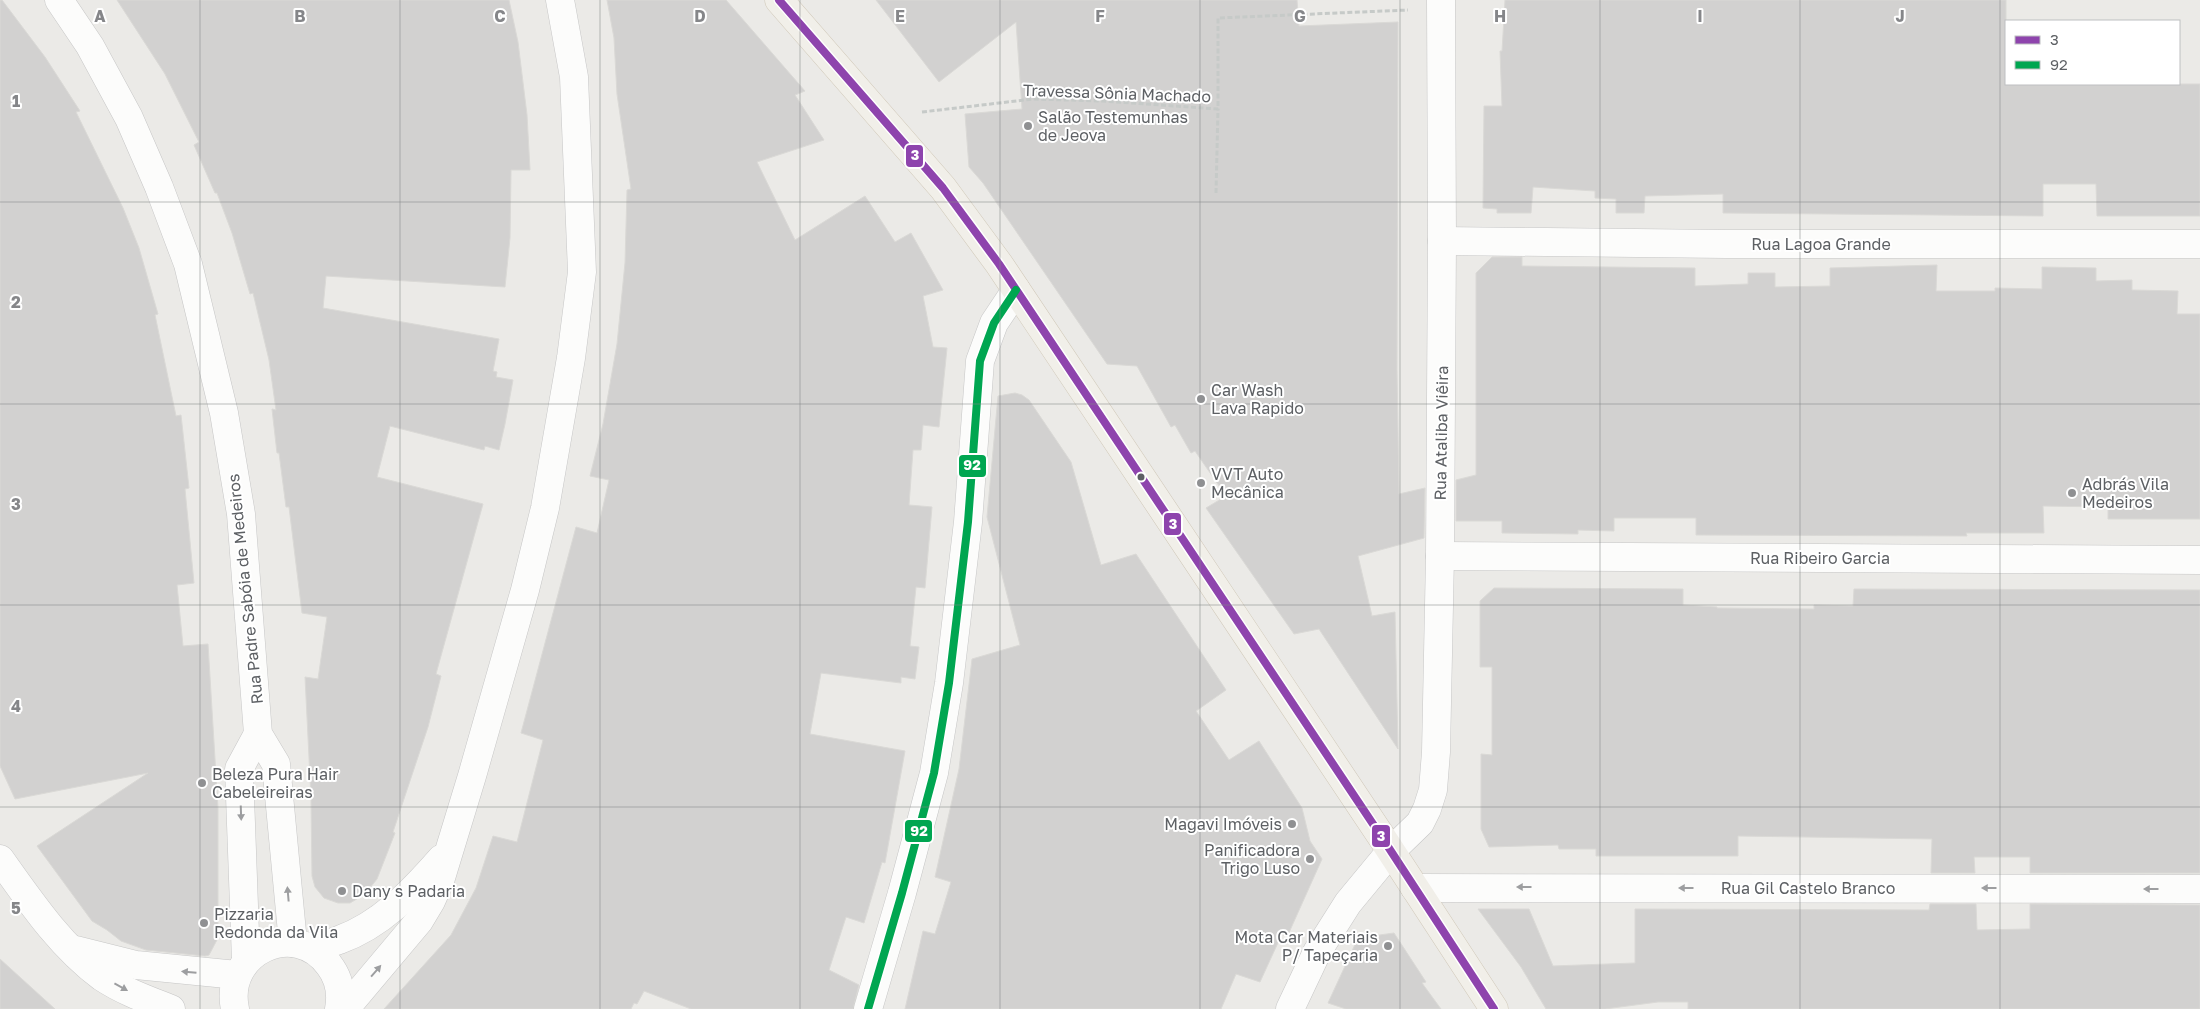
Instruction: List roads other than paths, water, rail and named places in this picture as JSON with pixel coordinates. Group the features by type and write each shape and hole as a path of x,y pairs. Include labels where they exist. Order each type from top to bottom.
{"main road":[{"path":"779,0 943,188 1016,290 1416,888 1494,1009"}],"street":[{"name":"Rua Padre Sabóia de Medeiros","path":"58,0 90,46 129,118 159,187 188,264 224,413 240,514 258,734 276,764 301,945"},
{"path":"345,1009 418,921 431,901 440,881 525,590 545,508 571,358 581,262 574,78 560,0"},
{"name":"Rua Ataliba Viêira","path":"1290,1009 1317,952 1348,903 1391,852 1420,824 1433,790 1436,752 1440,556 1441,4"},
{"name":"Rua Lagoa Grande","path":"1442,241 1726,244 2200,244"},
{"path":"868,1009 902,893 934,773 949,683 968,522 980,361 994,323 1016,290"},
{"name":"Rua Ribeiro Garcia","path":"1440,556 2200,560"},
{"path":"235,1009 234,988 242,968 239,769 258,734"},
{"path":"68,947 136,966 242,968 260,950 275,944 301,945 338,941 362,930 388,914 449,851"},
{"path":"0,859 25,894 68,947 103,977 134,994 172,1009"},
{"name":"Rua Gil Castelo Branco","path":"1416,888 2200,889"},
{"path":"301,945 324,957 334,972 340,989 339,1009"}],"place":[{"name":"Salão Testemunhas de Jeova","path":"1028,126"},
{"name":"Car Wash Lava Rapido","path":"1201,399"},
{"name":"VVT Auto Mecânica","path":"1201,483"},
{"name":"Adbrás Vila Medeiros","path":"2072,493"},
{"name":"Beleza Pura Hair Cabeleireiras","path":"202,783"},
{"name":"Magavi Imóveis","path":"1292,824"},
{"name":"Panificadora Trigo Luso","path":"1310,859"},
{"name":"Dany s Padaria","path":"342,891"},
{"name":"Pizzaria Redonda da Vila","path":"204,923"},
{"name":"Mota Car Materiais P/ Tapeçaria","path":"1388,946"}]}
